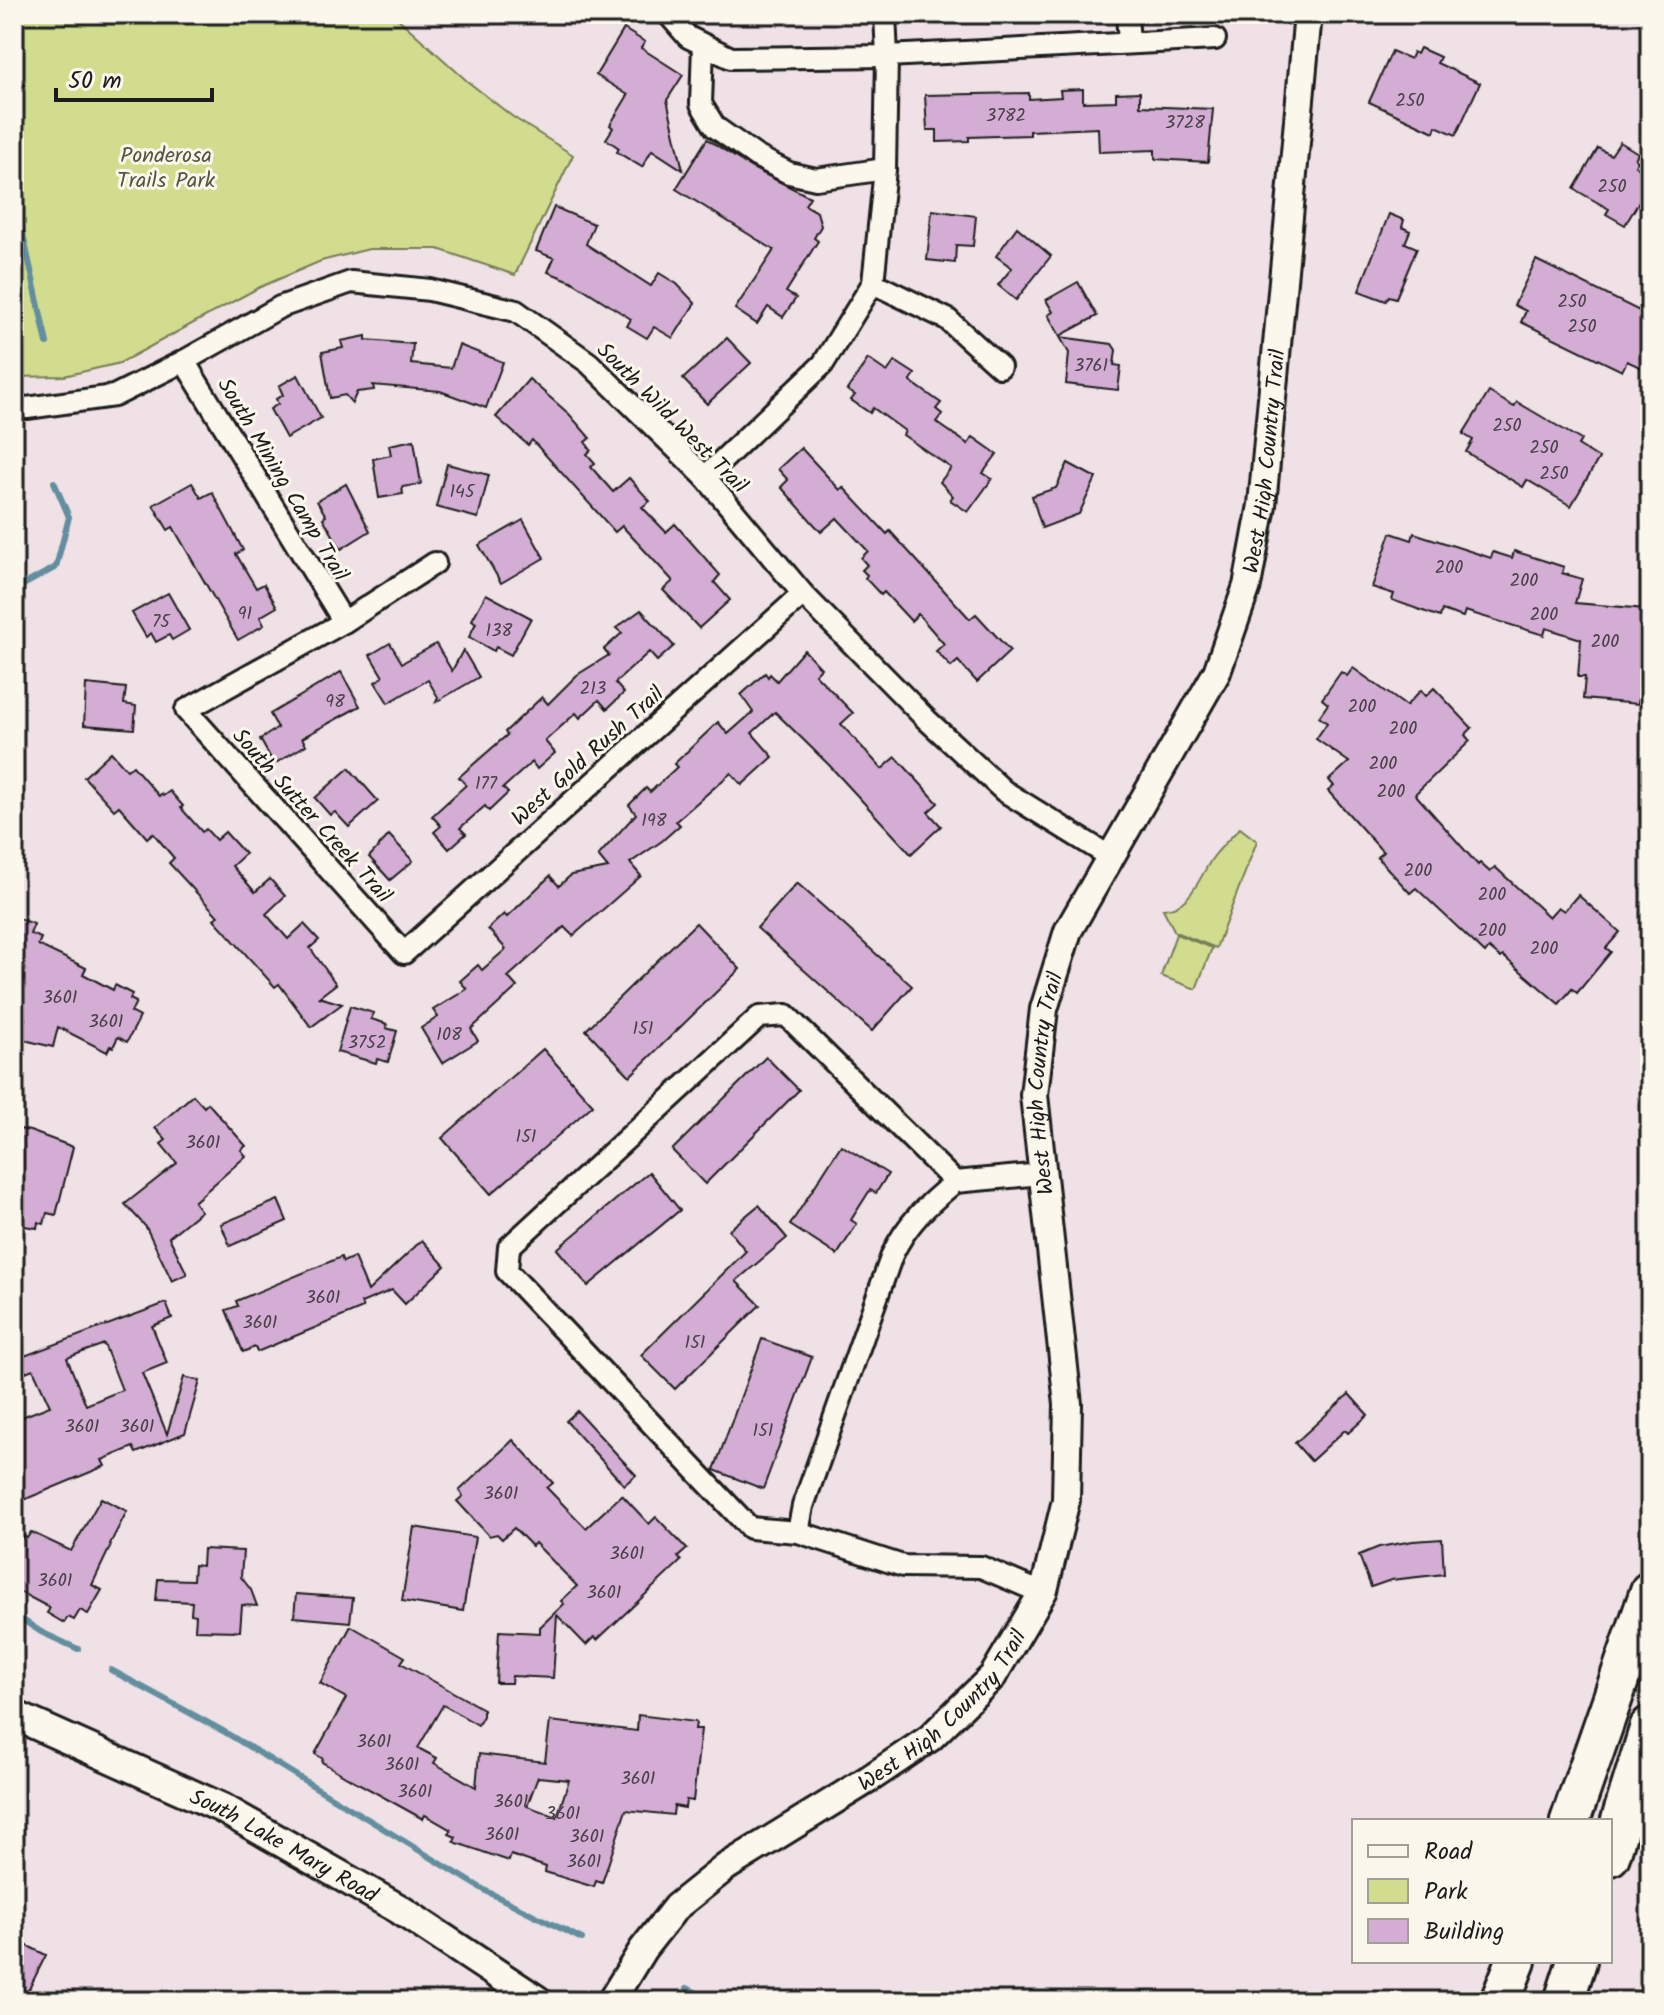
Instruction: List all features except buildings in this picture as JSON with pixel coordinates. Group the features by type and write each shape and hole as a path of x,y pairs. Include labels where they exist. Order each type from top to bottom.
{"highway":[{"path":"1571,1819 1650,1591"},
{"path":"1612,1850 1650,1726"},
{"path":"1500,2001 1515,1963"},
{"path":"1564,2001 1576,1963"}],"main road":[{"name":"South Lake Mary Road","path":"14,1715 222,1808 399,1909 538,2001"}],"street":[{"path":"668,14 688,37 731,58 887,56 1215,39"},
{"path":"705,477 823,364 873,283 885,169 885,14"},
{"path":"1127,14 1129,43"},
{"name":"West High Country Trail","path":"611,2001 643,1949 676,1907 726,1867 930,1738 993,1676 1042,1593 1066,1500 1068,1404 1034,1095 1044,1009 1068,931 1217,672 1247,586 1262,505 1308,14"},
{"path":"703,45 701,104 715,127 756,156 789,173 816,179 885,169"},
{"name":"South Wild West Trail","path":"14,406 27,408 114,396 280,307 351,282 430,290 516,311 589,363 705,477 803,594 927,720 1004,791 1109,856"},
{"path":"873,283 947,319 1000,367"},
{"name":"South Mining Camp Trail","path":"184,361 344,622"},
{"path":"344,622 435,563"},
{"name":"West Gold Rush Trail","path":"404,953 803,594"},
{"name":"South Sutter Creek Trail","path":"344,622 186,710 404,953"},
{"path":"955,1182 786,1015 759,1017 509,1247 507,1271 750,1528 798,1532 903,1566 981,1567 1042,1593"},
{"path":"798,1532 803,1506 902,1234 919,1212 955,1182 1042,1174"}],"green space":[{"name":"Ponderosa Trails Park","path":"14,14 393,14 467,81 513,117 573,155 515,275 438,249 369,249 321,261 258,288 120,363 64,376 14,377"},
{"path":"1240,828 1257,841 1216,948 1175,932 1163,909 1173,907 1188,897 1214,856"},
{"path":"1176,934 1212,948 1196,989 1161,976"}],"waterway":[{"path":"14,61 23,14"},
{"path":"14,193 47,343"},
{"path":"14,590 56,567 69,517 54,482"},
{"path":"14,1614 41,1632 78,1649"},
{"path":"111,1670 223,1731 486,1891 582,1939"},
{"path":"687,1988 713,2001"}]}
